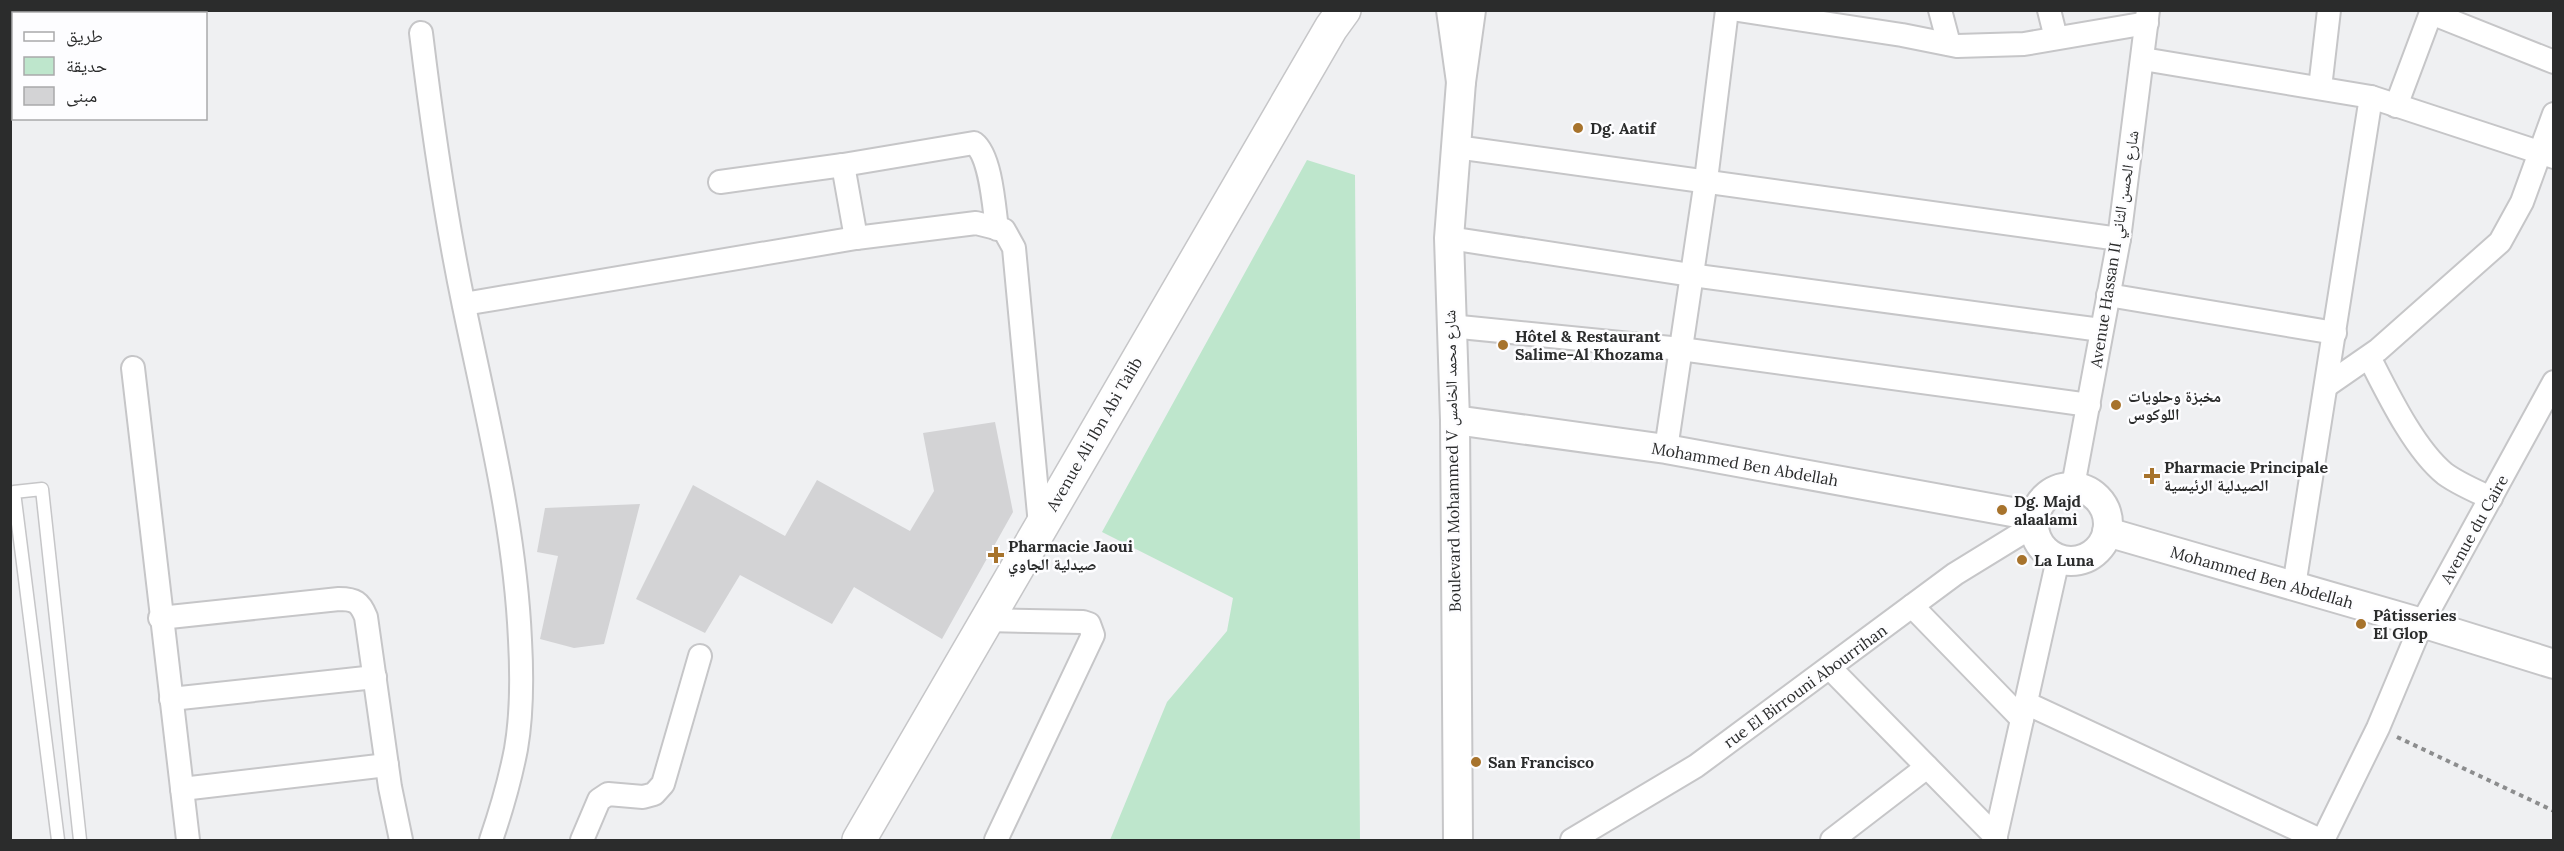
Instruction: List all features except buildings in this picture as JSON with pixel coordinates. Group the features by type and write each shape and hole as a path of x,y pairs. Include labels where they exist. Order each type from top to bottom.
{"main road":[{"name":"Avenue Ali Ibn Abi Talib","path":"859,840 1040,525 1338,16"}],"street":[{"name":"Boulevard Mohammed V شارع محمد الخامس","path":"1452,10 1461,82"},
{"name":"Boulevard Mohammed V شارع محمد الخامس","path":"1458,840 1455,420 1450,326 1449,238 1461,82 1471,10"},
{"path":"1666,449 1706,180 1727,10"},
{"path":"1738,10 1949,44 1981,46 2056,38 2147,17"},
{"path":"1940,10 1949,44"},
{"path":"2049,10 2056,38"},
{"path":"2320,88 2329,10"},
{"path":"2396,106 2431,12 2553,62"},
{"name":"Avenue Hassan II شارع الحسن الثاني","path":"2073,486 2119,239 2147,17"},
{"path":"421,33 436,156 464,304 498,461 518,589 521,689 516,748 501,811 491,840"},
{"path":"2143,59 2371,97 2547,154"},
{"path":"2295,586 2371,97"},
{"path":"2326,386 2369,357 2500,242 2547,154 2553,114"},
{"path":"720,183 974,143 986,162 997,229"},
{"path":"1456,147 2119,239"},
{"path":"843,165 856,238"},
{"path":"464,304 856,238 976,223 1004,230 1014,248 1040,525"},
{"path":"1449,238 1691,274 2101,330"},
{"path":"2108,295 2335,333"},
{"path":"1450,326 1681,349 2089,405"},
{"path":"2369,357 2397,410 2430,459 2467,488 2491,498"},
{"path":"133,368 160,618 188,840"},
{"name":"Avenue du Caire","path":"2322,840 2378,728 2422,623 2551,392"},
{"name":"Mohammed Ben Abdellah","path":"1455,420 1666,449 2034,521"},
{"path":"2073,486 2084,489 2101,501 2108,521 2107,532 2097,550 2089,557 2068,561 2058,559 2041,546 2034,521 2038,506 2053,491 2073,486"},
{"name":"rue El Birrouni Abourrihan","path":"1572,840 1696,766 1955,574 2034,521"},
{"name":"Mohammed Ben Abdellah","path":"2107,532 2422,623 2553,664"},
{"path":"1996,839 2058,559"},
{"path":"160,618 352,599 360,603 366,617 387,765 401,840"},
{"path":"1912,606 2024,711 2322,840"},
{"path":"986,620 1083,622 1089,624 1093,635 996,840"},
{"path":"582,840 599,800 608,794 643,797 654,794 663,784 700,656"},
{"path":"1830,668 1996,839"},
{"path":"171,699 375,677"},
{"path":"182,789 387,765"},
{"path":"1832,840 1927,766"}],"lane":[{"path":"58,840 14,492 42,489 80,840"}],"path":[{"path":"2378,728 2553,811"}],"green space":[{"path":"1307,160 1355,175 1360,840 1110,840 1167,702 1227,631 1233,598 1102,532"}],"place":[{"name":"Dg. Aatif","path":"1578,128"},
{"name":"Hôtel & Restaurant Salime-Al Khozama","path":"1503,345"},
{"name":"مخبزة وحلويات اللوكوس","path":"2116,405"},
{"name":"Pharmacie Principale الصيدلية الرئيسية","path":"2152,476"},
{"name":"Dg. Majd alaalami","path":"2002,510"},
{"name":"Pharmacie Jaoui صيدلية الجاوي","path":"996,555"},
{"name":"La Luna","path":"2022,560"},
{"name":"Pâtisseries El Glop","path":"2361,624"},
{"name":"San Francisco","path":"1476,762"}]}
